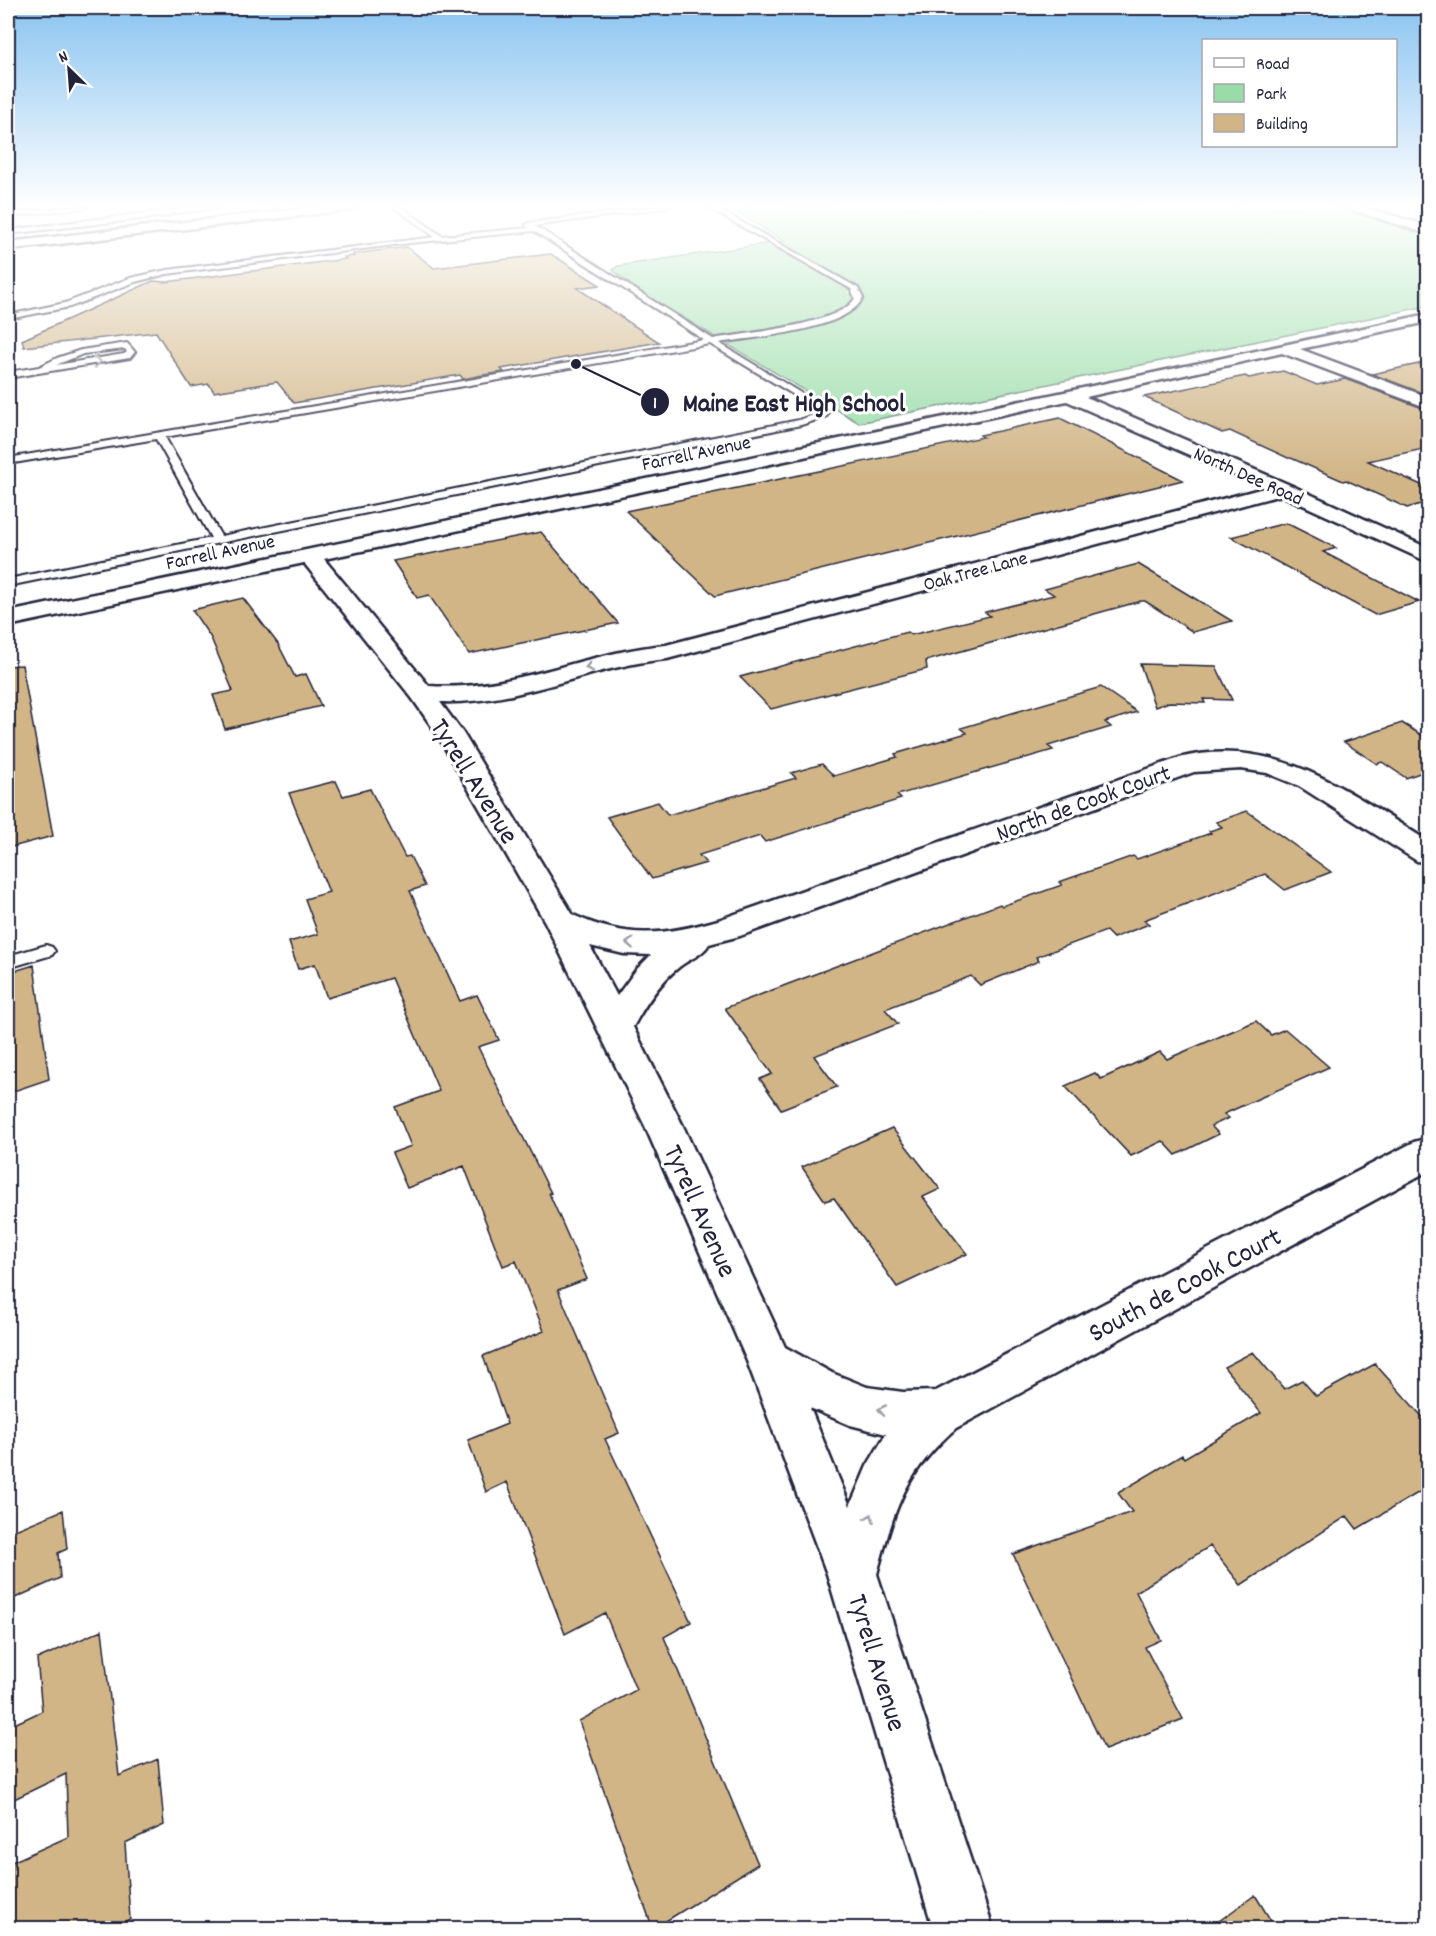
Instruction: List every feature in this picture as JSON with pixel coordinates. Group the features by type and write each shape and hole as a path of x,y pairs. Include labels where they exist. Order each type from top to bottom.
{"street":[{"name":"Farrell Avenue","path":"8,619 1069,396 1428,318"},
{"path":"1283,348 1428,403"},
{"name":"North Dee Road","path":"1069,396 1283,489 1428,556"},
{"name":"Oak Tree Lane","path":"421,693 448,695 492,692 638,654 667,652 1283,489"},
{"name":"Tyrell Avenue","path":"310,556 421,693 450,733 561,922 616,1026 664,1126 769,1361 852,1574 963,1929"},
{"name":"Oak Tree Lane","path":"450,733 462,718 475,711 503,702 605,681 648,663 667,652"},
{"name":"North de Cook Court","path":"561,922 586,935 634,944 682,942 729,928 1189,764 1213,760 1273,766 1309,780 1428,854"},
{"name":"North de Cook Court","path":"616,1026 631,999 648,977 667,960 690,945 729,928"},
{"name":"South de Cook Court","path":"852,1574 868,1521 889,1473 914,1436 940,1413 1428,1153"},
{"name":"South de Cook Court","path":"769,1361 801,1382 865,1407 901,1414 940,1413"}],"lane":[{"path":"8,317 67,305 89,297"},
{"path":"8,583 801,422 824,415 825,411 820,407 642,297"},
{"path":"8,461 829,320 852,308 859,297"},
{"path":"8,375 127,356 131,352 127,346 84,351 56,360 39,370"},
{"path":"159,435 218,541"},
{"path":"8,962 46,951"}],"green space":[{"path":"649,297 1428,297 1428,306 859,423"}],"building":[{"path":"117,297 591,297 659,342 501,369 504,372 463,379 460,375 294,403 277,382 214,392 209,384 191,387 156,332 24,347 22,340"},
{"path":"1428,362 1428,395 1372,374"},
{"path":"1283,371 1317,385 1345,379 1428,410 1428,448 1368,461 1428,488 1428,502 1407,508 1230,431 1222,433 1144,397 1245,376 1249,378"},
{"path":"1060,418 1183,480 715,596 626,511 983,437 980,435"},
{"path":"1286,523 1336,548 1323,552 1419,602 1375,615 1231,537"},
{"path":"541,532 618,623 469,654 429,595 417,598 393,561"},
{"path":"1138,564 1232,621 1193,632 1145,601 1141,601 926,661 927,669 771,709 740,677 907,632 911,635 990,616 985,612 1054,595 1045,589"},
{"path":"243,598 278,644 295,677 306,674 321,706 225,729 213,695 233,691 211,638 192,610"},
{"path":"1140,664 1216,666 1232,700 1203,699 1205,703 1169,702 1155,707"},
{"path":"22,665 53,836 8,848 8,666"},
{"path":"1101,687 1137,712 1105,722 1111,727 1048,746 1053,750 897,795 901,799 765,842 760,836 699,855 706,863 652,879 607,817 658,802 668,815 796,778 791,773 822,764 834,776 897,757 895,754 967,733 961,728"},
{"path":"1402,723 1428,739 1428,770 1406,778 1382,762 1377,764 1344,742"},
{"path":"336,781 343,796 370,789 405,857 410,856 425,886 410,891 460,1001 477,995 499,1040 478,1047 551,1193 549,1193 587,1279 558,1290 619,1433 605,1439 691,1622 664,1637 758,1864 653,1929 579,1721 636,1690 605,1613 565,1634 507,1482 486,1492 468,1440 507,1424 483,1356 544,1331 516,1261 503,1266 464,1166 407,1188 392,1153 411,1146 395,1107 439,1091 391,978 327,998 315,964 298,969 289,942 318,934 305,899 329,892 289,793"},
{"path":"1247,811 1331,872 1285,890 1265,874 1144,920 1149,924 1113,938 1106,931 1036,957 1039,961 980,985 971,976 885,1009 898,1024 814,1056 837,1087 781,1109 760,1079 772,1074 725,1008 1000,904 1002,906 1062,885 1059,882 1133,856 1137,859 1211,833 1209,831 1222,827 1216,822"},
{"path":"34,965 49,1079 8,1093 8,973"},
{"path":"1256,1021 1271,1035 1285,1029 1329,1067 1224,1114 1229,1118 1211,1126 1219,1134 1176,1155 1163,1141 1131,1156 1065,1086 1095,1073 1101,1079 1160,1052 1167,1059"},
{"path":"892,1128 940,1189 923,1197 967,1254 897,1287 834,1198 825,1201 802,1167"},
{"path":"1253,1352 1284,1389 1302,1380 1316,1396 1375,1364 1428,1423 1428,1487 1357,1529 1347,1516 1241,1585 1210,1546 1136,1592 1161,1640 1145,1647 1183,1719 1105,1750 1013,1554 1132,1512 1118,1493 1182,1455 1184,1458 1261,1413 1224,1367"},
{"path":"63,1510 67,1549 58,1553 60,1578 8,1601 8,1533"},
{"path":"102,1630 119,1776 158,1759 164,1825 125,1843 130,1919 109,1929 12,1929 12,1862 68,1837 66,1774 8,1802 8,1727 42,1711 37,1659"},
{"path":"1255,1895 1276,1929 1208,1929"}],"place":[{"name":"Maine East High School","path":"576,364"}]}
